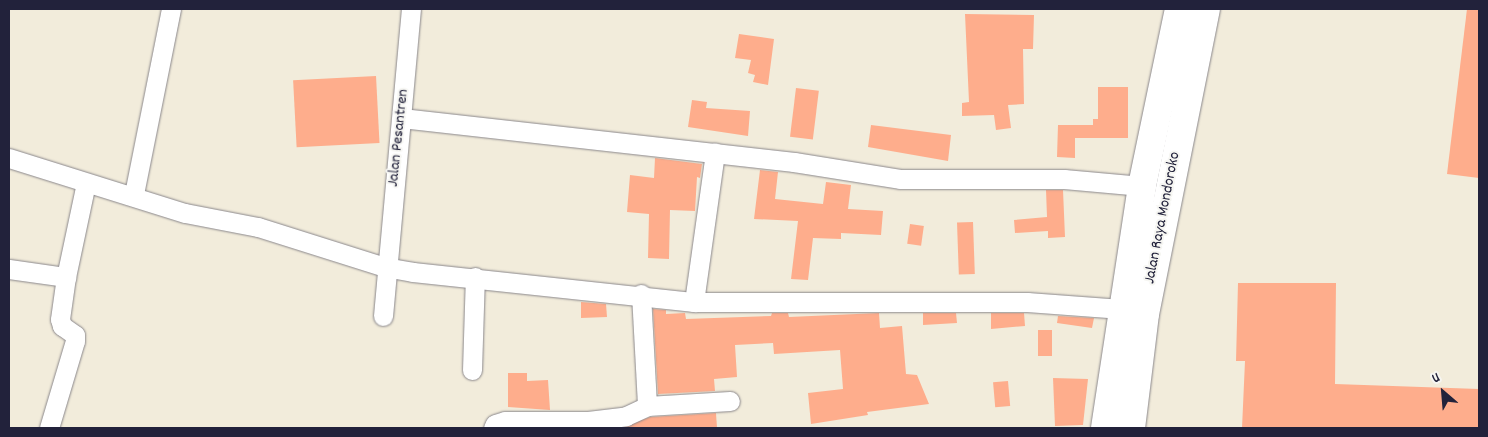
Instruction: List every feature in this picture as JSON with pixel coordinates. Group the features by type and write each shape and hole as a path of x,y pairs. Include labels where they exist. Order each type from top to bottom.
{"highway":[{"name":"Jalan Raya Mondoroko","path":"1105,428 1142,186 1179,9"},
{"name":"Jalan Raya Mondoroko","path":"1131,428 1145,314 1206,9"}],"street":[{"path":"134,194 171,9"},
{"name":"Jalan Pesantren","path":"384,316 408,118 410,9"},
{"path":"408,118 715,152 900,179 1064,179 1142,186"},
{"path":"694,302 715,152"},
{"path":"9,158 86,182 134,194 185,213 258,227 389,268 413,272 475,278 527,286 641,294 694,302 1027,302 1122,309"},
{"path":"49,428 75,341 75,335 62,326 60,319 66,277 86,182"},
{"path":"9,269 66,277"},
{"path":"472,370 475,278"},
{"path":"641,294 647,406"},
{"path":"492,428 495,424 505,421 554,424 626,416 647,406 730,401"}],"building":[{"path":"1467,9 1479,9 1479,178 1447,174"},
{"path":"965,14 1034,15 1033,49 1023,49 1024,104 1008,105 1011,128 996,130 994,115 962,116 962,103 969,102"},
{"path":"739,34 774,39 768,85 753,82 755,75 748,73 751,60 735,58"},
{"path":"376,76 380,143 297,147 293,80"},
{"path":"1098,87 1128,87 1128,138 1075,138 1075,158 1057,157 1058,125 1093,125 1093,119 1098,119"},
{"path":"796,88 819,91 813,139 790,137"},
{"path":"692,100 707,102 706,108 750,111 748,136 688,127"},
{"path":"871,125 951,135 948,161 868,147"},
{"path":"655,158 702,164 700,178 697,177 695,211 670,210 669,259 648,258 649,214 627,212 630,175 654,178"},
{"path":"760,170 778,172 775,199 823,204 826,182 851,185 848,209 883,211 881,235 841,233 841,239 813,238 808,280 791,279 798,221 754,219"},
{"path":"1046,190 1063,190 1065,237 1048,238 1048,231 1015,233 1014,220 1047,217"},
{"path":"973,222 975,274 959,275 957,223"},
{"path":"910,224 924,226 921,246 907,244"},
{"path":"1238,283 1336,283 1335,384 1479,389 1479,428 1242,428 1245,361 1236,361"},
{"path":"581,302 606,304 607,317 581,318"},
{"path":"653,309 666,310 666,314 685,313 686,319 771,316 772,313 788,313 789,317 879,313 880,328 902,326 906,374 917,375 929,404 867,412 868,415 811,424 808,393 843,389 840,350 774,354 773,343 735,345 737,377 714,379 715,391 658,394"},
{"path":"923,313 956,313 957,323 923,325"},
{"path":"991,313 1024,313 1025,326 991,329"},
{"path":"1058,316 1094,318 1092,328 1057,323"},
{"path":"1038,330 1052,330 1052,356 1038,356"},
{"path":"508,373 527,373 527,381 548,380 550,410 508,407"},
{"path":"1053,378 1088,379 1083,425 1055,426"},
{"path":"1008,381 1010,406 995,407 993,382"},
{"path":"716,413 717,428 619,428 650,417"}]}
